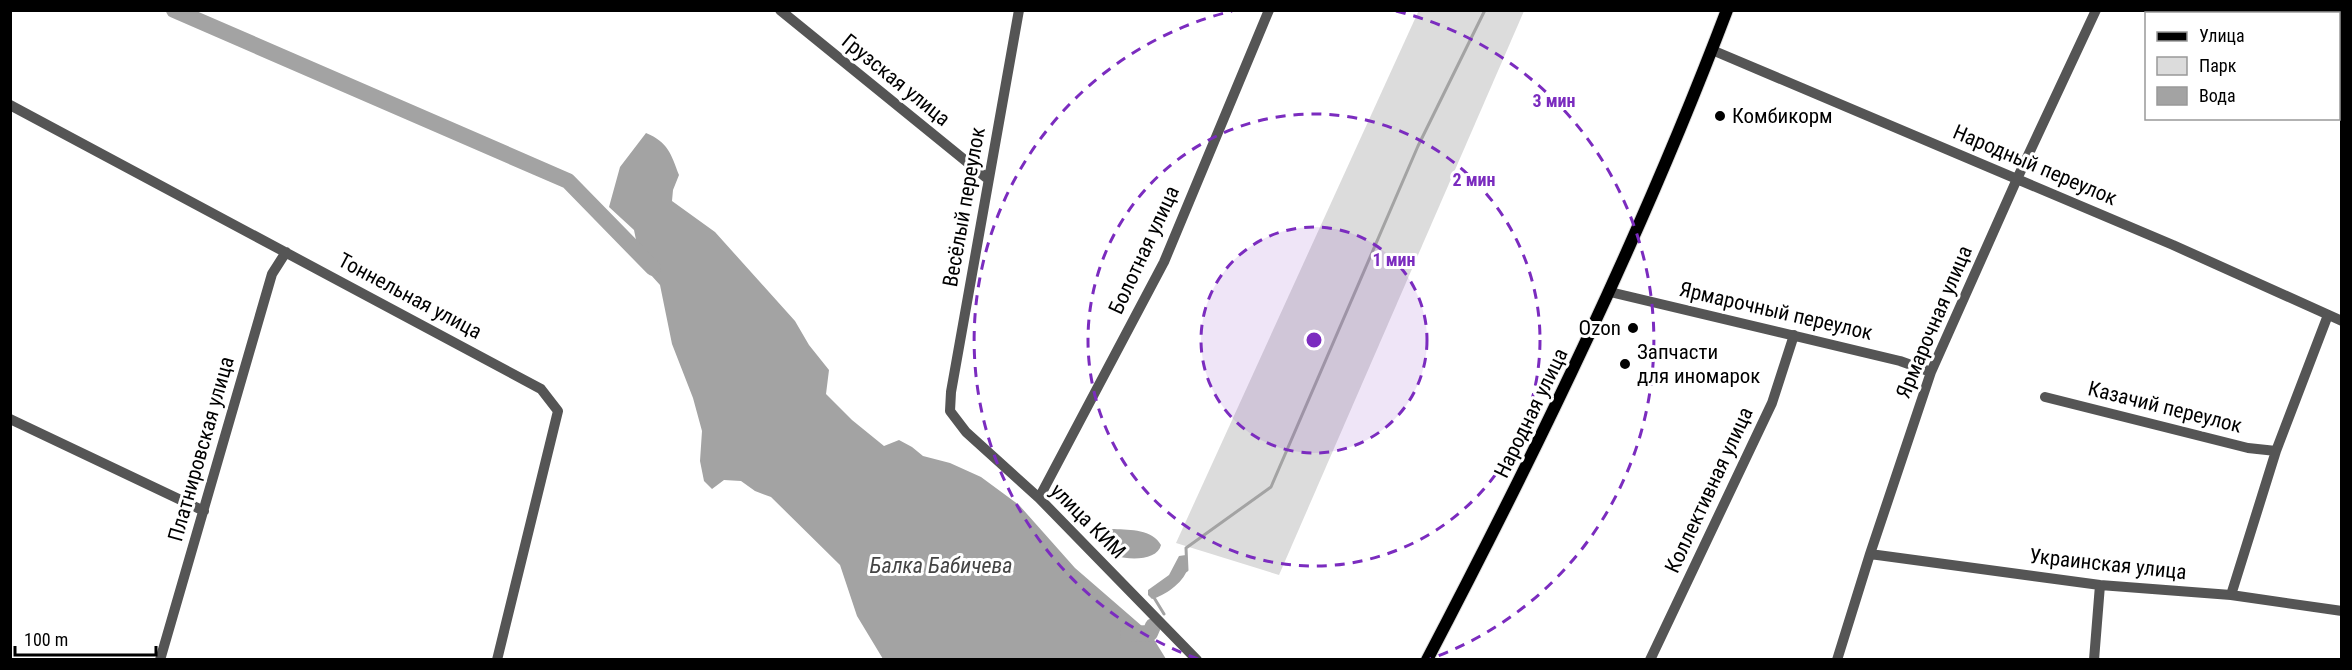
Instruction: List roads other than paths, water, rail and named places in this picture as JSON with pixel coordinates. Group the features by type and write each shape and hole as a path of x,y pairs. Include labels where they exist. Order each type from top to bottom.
{"main road":[{"name":"Народная улица","path":"1427,660 1515,491 1610,292 1727,10"}],"street":[{"name":"Грузская улица","path":"780,10 988,179"},
{"name":"Весёлый переулок","path":"950,411 951,392 1019,10"},
{"name":"Ярмарочная улица","path":"1837,660 1931,372 2016,179 2096,10"},
{"name":"Болотная улица","path":"1039,498 1164,262 1263,12"},
{"name":"Народный переулок","path":"1712,50 2173,245 2342,321"},
{"name":"Тоннельная улица","path":"10,105 541,389 558,411 498,660"},
{"name":"Платнировская улица","path":"160,660 272,274 286,252"},
{"name":"Ярмарочный переулок","path":"1610,292 1900,361 1931,372"},
{"path":"2231,595 2276,451 2328,315"},
{"name":"Коллективная улица","path":"1650,660 1772,403 1794,335"},
{"name":"Казачий переулок","path":"2045,397 2248,448 2276,451"},
{"name":"улица КИМ","path":"950,411 966,432 1039,498 1197,660"},
{"path":"10,419 204,511"},
{"name":"Украинская улица","path":"1870,554 2100,585 2231,595 2342,611"},
{"path":"2094,660 2100,585"}],"water":[{"name":"Балка Бабичева","path":"646,133 664,145 679,175 673,190 672,201 715,232 795,321 809,345 829,370 826,394 852,420 884,446 899,440 923,456 950,463 981,477 1019,505 1075,568 1150,633 1166,659 883,659 857,616 840,565 771,497 755,491 741,481 724,480 712,489 704,481 700,461 702,431 693,398 672,344 660,285 641,264 634,230 609,207 620,167"},
{"path":"1104,530 1147,533 1161,545 1158,551 1144,558 1116,556 1103,548 1101,541"},
{"path":"1186,555 1187,570 1182,580 1167,592 1152,599 1148,595 1148,590 1169,575 1179,556"}],"waterway":[{"path":"174,10 568,181 653,268"},
{"path":"1184,572 1187,570 1186,548 1271,487 1418,146 1485,10"},
{"path":"1153,596 1164,614"},
{"path":"1128,634 1150,633 1153,626"}],"place":[{"name":"Комбикорм","path":"1720,116"},
{"name":"Ozon","path":"1633,328"},
{"name":"Запчасти для иномарок","path":"1625,364"}]}
